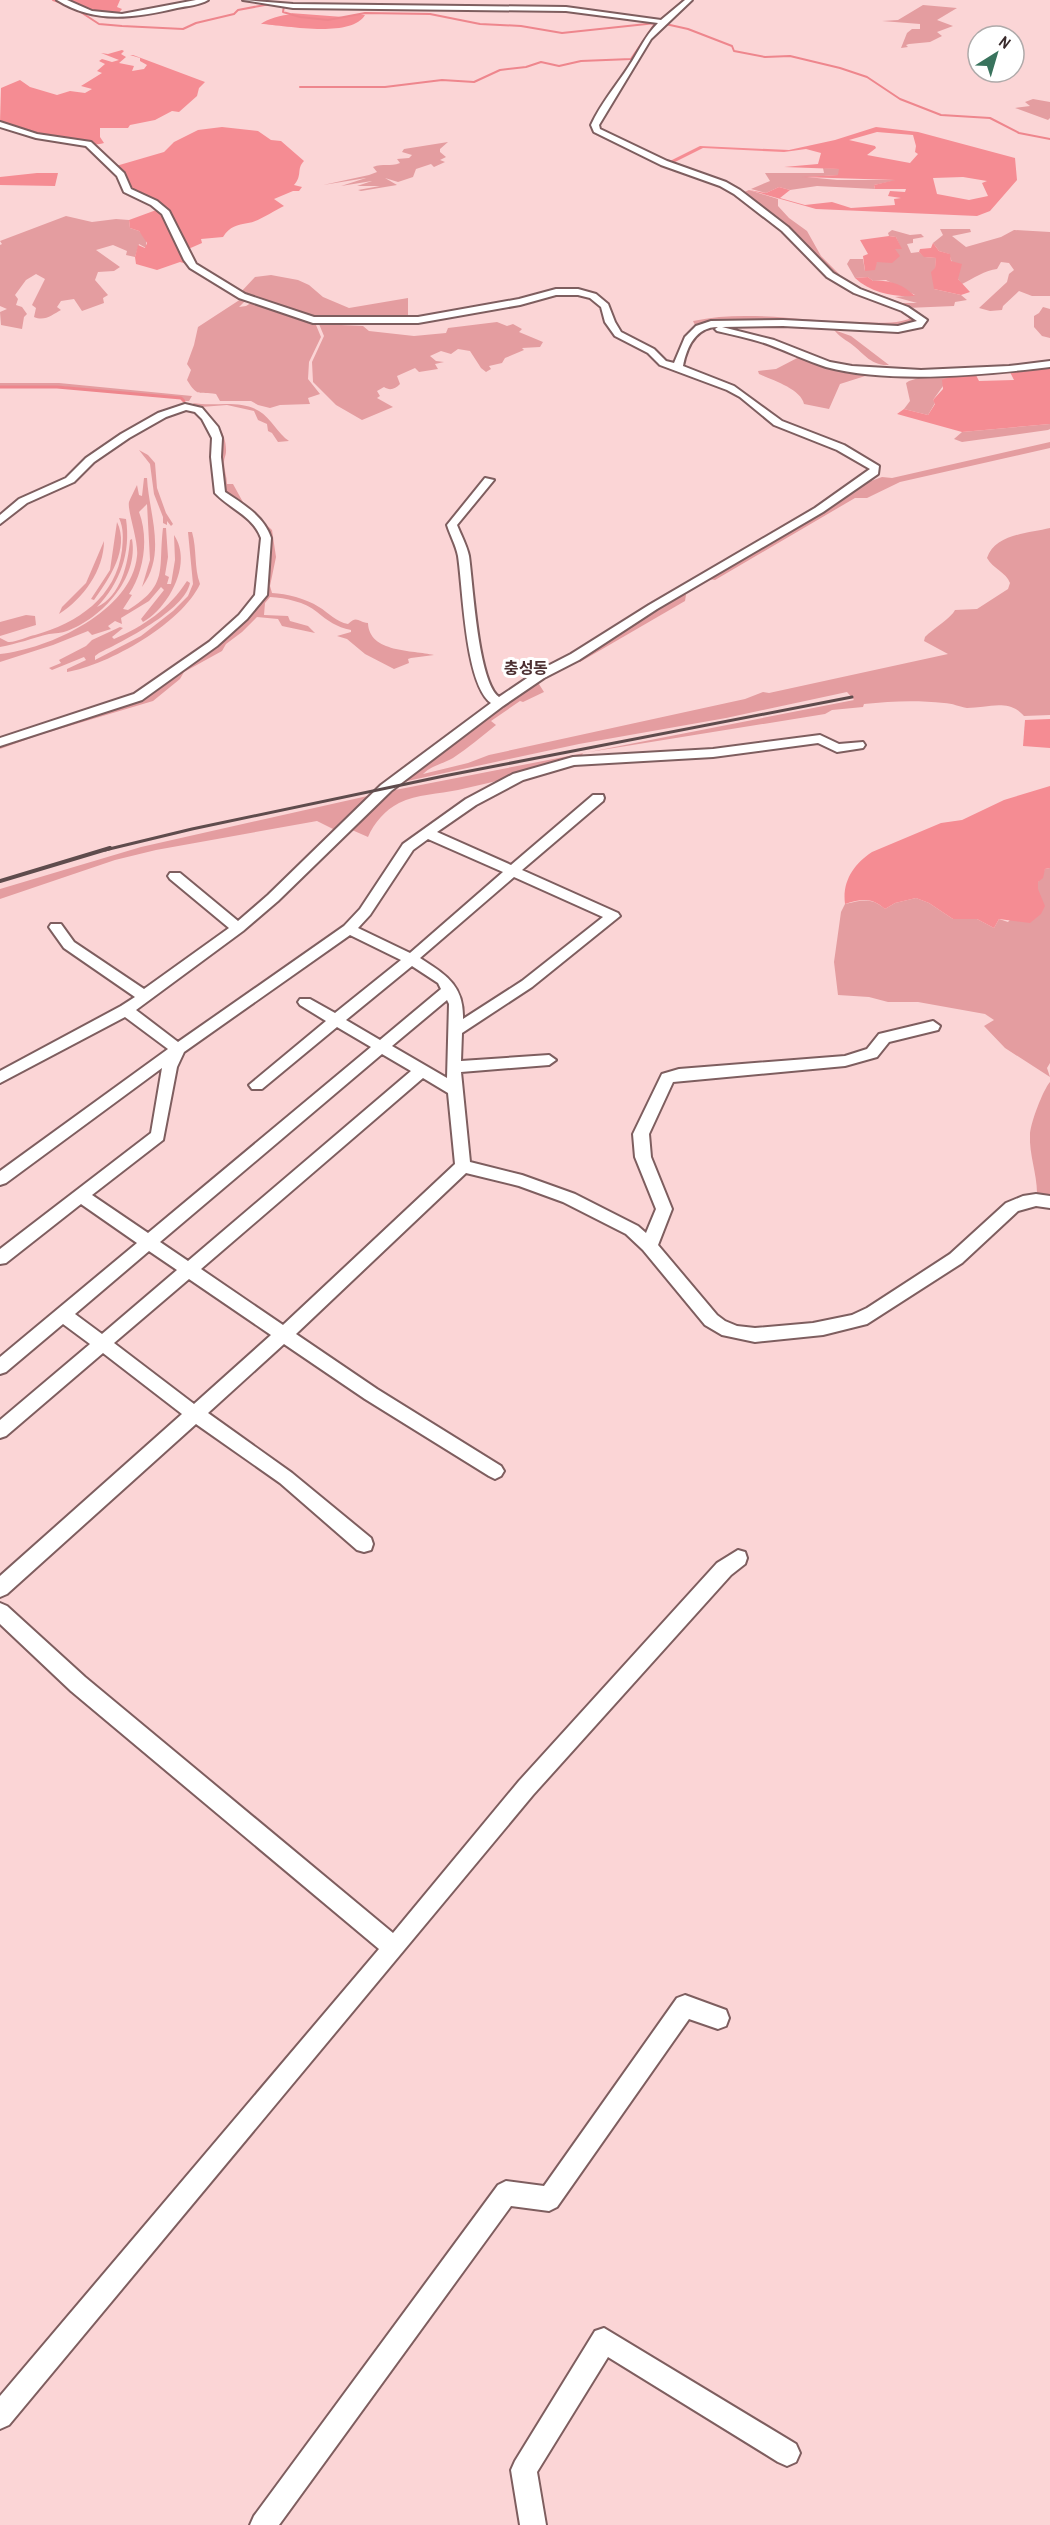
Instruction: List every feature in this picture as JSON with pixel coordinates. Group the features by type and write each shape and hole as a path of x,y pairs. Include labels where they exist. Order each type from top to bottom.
{"street":[{"path":"60,0 80,7 91,14 109,15 154,10 205,0"},
{"path":"246,0 293,6 566,9 662,22"},
{"path":"267,0 276,3"},
{"path":"678,367 681,353 688,339 705,325 783,323 898,329 920,325 922,320 905,309 857,291 830,275 785,229 737,192 723,184 664,163 597,130 595,125 608,99 619,81 632,68 647,39 662,22 689,0"},
{"path":"0,124 36,136 88,144 121,175 127,190 160,206 171,221 188,260 193,266 242,296 313,320 418,320 520,302 555,292 578,292 594,297 605,306 610,322 618,334 651,351 663,363 741,393 776,422 847,450 875,468 874,472 811,516 652,607 575,657 540,675 499,703 386,788 273,898 238,928 126,1010 0,1078"},
{"path":"705,325 771,342 827,364 852,369 930,373 1009,369 1050,364"},
{"path":"0,520 23,501 70,480 90,460 143,425 179,408 189,407 206,417 217,438 216,457 220,493 259,525 265,532 266,538 261,595 243,617 213,644 138,697 0,742"},
{"path":"489,480 452,525 463,553 471,622 482,681 488,695 499,703"},
{"path":"0,1179 178,1049 349,929 365,912 408,847 495,788 518,777 573,761 713,753 820,739 837,748 859,745"},
{"path":"257,1085 411,960 598,798"},
{"path":"427,833 613,916 527,984 454,1031"},
{"path":"175,876 238,928"},
{"path":"56,927 69,945 144,996"},
{"path":"349,929 411,960 444,980 456,1004 453,1067 464,1166"},
{"path":"0,1367 449,990"},
{"path":"305,1002 455,1090"},
{"path":"126,1010 178,1049"},
{"path":"649,1246 664,1209 643,1157 641,1134 667,1078 680,1074 845,1060 872,1053 884,1038 933,1026"},
{"path":"0,1258 158,1136 170,1067 178,1049"},
{"path":"453,1067 549,1060"},
{"path":"0,1431 422,1070"},
{"path":"464,1166 522,1181 569,1198 632,1230 649,1246 711,1320 721,1328 741,1336 825,1327 861,1318 930,1277 966,1251 1002,1214 1017,1204 1032,1200 1050,1202"},
{"path":"0,1588 284,1334 464,1166"},
{"path":"81,1196 371,1394 495,1471"},
{"path":"63,1314 195,1414 286,1478 364,1544"},
{"path":"0,2416 526,1788 700,1595 724,1569 738,1558"},
{"path":"0,1612 78,1684 394,1948"},
{"path":"263,2525 506,2193 549,2199 685,2006 718,2018"},
{"path":"527,2518 524,2470 604,2340 787,2453"}],"shaded area":[{"path":"64,0 120,0 117,7 122,9 118,14 95,11 92,13"},
{"path":"923,5 957,8 937,20 953,26 937,32 942,36 930,42 909,44 906,45 908,47 901,48 907,33 912,29 920,29 920,24 882,21 898,20"},
{"path":"290,13 343,17 365,15 346,27 332,29 261,24 278,17 295,15"},
{"path":"124,51 121,54 126,57 119,63 134,66 132,71 144,69 147,65 140,61 140,58 130,55 133,55 205,82 199,88 197,96 179,112 172,111 155,120 130,125 128,128 100,128 100,137 104,143 67,142 0,122 1,88 20,80 30,87 57,95 70,91 85,93 92,89 81,86 102,73 97,71 105,64 99,61 102,59 112,62 119,60 101,53 108,54"},
{"path":"1033,99 1050,102 1048,120 1015,108 1030,106 1025,102"},
{"path":"222,127 258,131 271,140 281,141 304,161 294,185 302,187 299,191 293,191 274,199 284,206 266,216 253,222 240,224 228,230 223,237 201,239 202,243 186,250 169,212 157,202 130,190 116,166 164,152 174,142 198,130"},
{"path":"876,127 918,132 1015,158 1017,180 990,211 977,216 816,209 749,190 766,193 779,187 790,190 780,198 805,205 832,202 851,208 895,205 894,199 901,198 888,196 890,191 905,192 906,189 875,189 874,185 895,180 802,177 838,175 839,169 784,167 818,164 821,153 806,149 784,152 703,148 671,164 668,162 700,146 789,150 835,140","holes":["877,132 913,135 915,152 918,154 910,163 867,155 876,148 875,146 849,140","963,177 987,181 982,183 988,196 969,200 937,194 933,178"]},
{"path":"448,142 440,149 446,157 440,160 445,162 434,167 431,164 416,169 413,177 398,182 385,178 397,185 361,191 358,190 380,186 357,186 372,181 341,186 366,178 323,185 377,172 373,167 400,163 397,159 409,158 412,155 402,152 404,149"},
{"path":"823,168 839,169 839,175 807,177 837,180 898,180 874,185 875,189 817,186 790,190 779,187 766,193 751,189 770,181 765,173 824,173"},
{"path":"58,173 55,186 0,185 0,177"},
{"path":"749,190 778,199 778,206 789,218 807,231 821,256 848,283 902,303 917,303 895,297 915,295 886,280 873,281 868,277 855,278 847,264 850,259 863,259 865,271 894,249 901,249 896,237 889,236 888,233 892,230 910,235 921,234 924,237 913,239 913,243 907,244 911,253 919,252 925,257 936,258 934,289 961,295 967,300 955,302 954,306 907,308 843,283 742,193"},
{"path":"159,209 187,264 180,262 157,270 136,264 138,245 145,248 147,243 139,231 130,228 129,220"},
{"path":"66,216 92,222 129,220 130,228 139,231 146,239 146,248 139,244 135,257 126,255 127,251 113,245 96,250 120,267 114,271 98,272 95,280 108,295 103,298 104,303 82,311 74,299 61,301 57,307 61,310 45,318 34,317 36,308 32,305 45,279 36,274 26,280 15,295 18,299 16,305 22,307 27,314 24,317 22,329 1,325 0,312 7,309 0,306 0,245 2,244 0,241"},
{"path":"940,229 970,229 971,232 952,236 966,247 1001,237 1014,230 1050,232 1050,296 1032,296 1019,291 1003,306 1002,310 990,311 979,308 1007,282 1009,274 1014,270 1009,263 1001,262 997,269 962,284 949,254 939,251 933,243 943,235"},
{"path":"896,237 902,249 895,249 900,256 892,263 877,262 875,270 865,271 863,256 868,254 860,240"},
{"path":"933,243 939,251 950,254 951,261 962,264 958,279 970,292 961,295 934,289 931,272 935,268 936,258 924,257 919,252 920,249 931,248"},
{"path":"271,275 298,280 309,285 323,297 349,308 408,298 408,318 314,319 240,293 255,277"},
{"path":"868,277 873,281 896,284 915,296 883,293 855,278"},
{"path":"241,299 245,301 239,307 254,301 316,325 321,337 309,362 308,379 320,394 308,398 310,404 280,405 270,408 251,401 220,401 216,394 196,392 187,380 191,370 187,364 198,327"},
{"path":"1043,307 1050,309 1050,338 1042,336 1034,327 1034,316"},
{"path":"905,310 918,321 905,327 776,321 696,327 693,321 755,316 891,323 909,319"},
{"path":"497,322 507,326 513,324 522,329 519,332 543,342 540,347 522,348 524,350 505,358 502,363 489,366 491,369 486,372 470,351 458,349 451,354 441,351 430,356 436,361 444,362 435,364 438,369 419,372 415,368 397,376 400,384 396,387 390,389 384,387 377,391 380,396 377,398 393,407 362,420 336,405 313,382 312,362 324,336 319,324 363,326 369,331 414,336 446,333 448,328"},
{"path":"834,330 851,336 889,365 882,365 867,358"},
{"path":"801,356 828,365 881,371 840,384 829,409 804,404 792,389 759,374 758,371 776,369"},
{"path":"1050,365 1050,424 962,432 897,414 904,409 928,415 935,404 933,400 943,389 942,380 962,372 986,371 989,374 976,375 979,381 1014,380 1009,370"},
{"path":"962,372 943,386 933,400 935,403 928,415 904,409 910,401 906,383 909,381 931,374"},
{"path":"0,383 59,383 192,396 189,401 186,401 181,398 57,386 0,387"},
{"path":"193,403 235,404 251,407 263,414 289,441 278,442 268,431 267,424 258,420 254,411 227,405 201,407 211,416 222,433 226,445 224,465 227,484 233,484 244,504 272,530 276,557 270,586 272,593 290,595 308,601 344,623 348,624 356,619 368,623 370,633 384,645 404,651 434,655 408,659 409,663 394,669 365,654 347,639 337,636 351,632 351,630 332,623 301,603 270,597 265,603 264,615 288,616 290,621 308,626 315,633 282,626 278,619 257,617 226,644 222,651 184,672 180,679 153,701 0,749 0,744 123,705 253,610 269,536 224,492 220,441"},
{"path":"1050,424 1048,430 962,442 954,439 962,432"},
{"path":"1050,442 1050,448 900,482 867,498 855,498 715,580 709,579 824,512 860,485 882,477 892,478"},
{"path":"139,450 155,463 157,488 166,513 173,524 171,526 167,521 167,525 163,523 154,494 150,464"},
{"path":"144,478 147,478 155,534 154,561 142,587 150,560 147,504 139,512 144,533 141,565 129,594 132,595 123,609 128,610 141,601 156,584 161,566 163,528 166,528 168,557 165,575 169,577 167,584 171,584 175,560 174,535 181,558 175,583 161,606 143,622 141,619 164,590 161,587 149,601 121,618 122,624 115,621 108,626 111,629 92,635 88,631 0,662 0,654 20,651 41,644 85,624 120,594 132,576 137,556 129,502 137,485 139,495 142,496"},
{"path":"119,518 126,519 125,555 118,578 97,607 112,595 122,578 132,539 133,554 124,582 105,606 93,617 67,631 0,647 0,638 8,642 51,630 92,606 112,581 118,567 123,538"},
{"path":"117,522 121,543 119,553 106,583 94,600 91,599 110,570"},
{"path":"1050,528 1050,715 1024,716 1012,707 997,705 967,708 934,702 884,702 832,710 825,714 587,752 854,700 847,692 726,718 579,744 398,783 448,749 537,681 544,692 523,702 520,701 491,721 496,725 464,750 423,774 468,763 489,755 745,699 763,692 769,693 948,654 924,641 925,637 955,610 977,609 1008,589 1010,583 1008,579 987,558 991,550 1005,539"},
{"path":"188,532 192,532 194,538 200,584 191,599 178,613 142,640 103,661 67,672 67,669 86,660 84,657 52,670 49,668 61,663 59,660 86,646 92,640 120,627 123,628 112,637 114,639 146,622 172,600 187,581 190,583 186,593 177,604 137,633 99,653 95,656 95,660 141,636 173,611 188,596 193,584"},
{"path":"104,541 100,563 90,583 68,608 59,614 62,607 86,583"},
{"path":"683,593 686,595 685,601 580,662 576,661"},
{"path":"26,615 35,616 36,625 0,636 0,622"},
{"path":"1050,719 1050,748 1023,746 1025,720"},
{"path":"583,753 580,760 473,787 406,800 385,813 368,837 352,830 390,791"},
{"path":"1050,786 1050,868 1045,869 1043,878 1038,882 1038,889 1045,906 1041,914 1030,923 999,919 994,928 977,919 953,919 929,903 916,898 895,903 885,909 875,902 866,900 845,904 847,881 860,862 872,852 941,823 962,820 1004,800"},
{"path":"372,795 335,830 317,821 156,850 115,860 0,899 0,889 141,847"},
{"path":"1050,868 1050,1063 1047,1068 1050,1077 1005,1048 984,1026 994,1020 985,1014 918,1002 888,1002 869,997 838,995 834,962 841,912 845,904 867,900 885,909 895,903 916,898 929,903 953,919 977,919 994,928 999,919 1008,922 1038,889 1038,882 1045,869"},
{"path":"1050,1082 1050,1199 1041,1197 1037,1193 1030,1135 1037,1107"}],"waterway":[{"path":"53,0 73,7 99,24 183,29 196,23 234,14 238,10 270,4"},
{"path":"300,87 385,87 442,80 474,82 500,70 526,67 541,62 559,66 581,61 631,59 654,25 684,0"},
{"path":"280,5 284,6 283,12 300,17 328,20 365,13 430,14 480,24 521,26 562,33 656,23"},
{"path":"661,23 688,29 732,46 734,51 765,57 790,56 840,68 867,77 900,99 941,115 990,118 1019,133 1050,139"},
{"path":"0,387 57,387 181,398 184,401"}],"railway":[{"path":"105,850 192,829 444,776 852,697"},
{"path":"0,881 110,848"}],"district":[{"name":"충성동","path":"526,668"}]}
